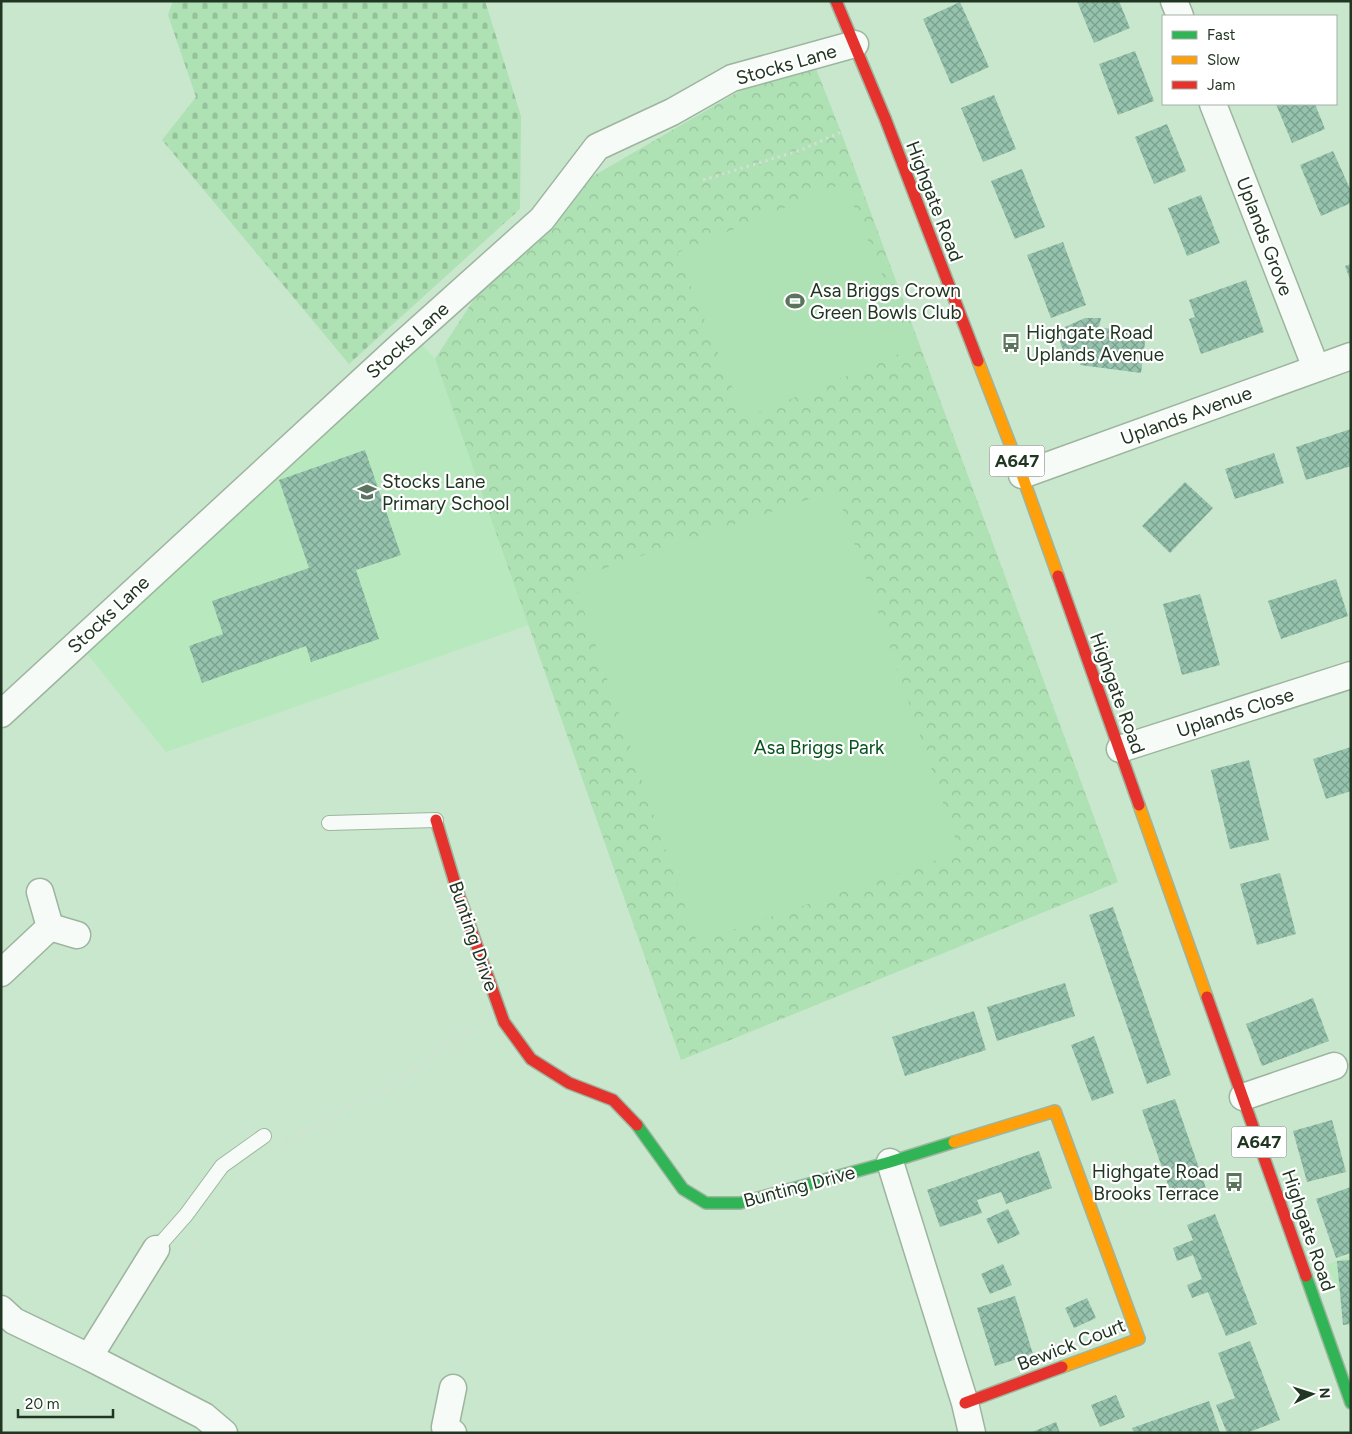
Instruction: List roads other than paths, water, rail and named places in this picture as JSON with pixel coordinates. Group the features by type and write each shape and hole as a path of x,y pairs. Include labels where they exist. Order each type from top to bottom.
{"main road":[{"name":"Highgate Road","path":"836,1 895,144 1022,475 1351,1403"},
{"name":"Bunting Drive","path":"436,820 457,890 504,1022 531,1059 569,1083 613,1100 642,1130 683,1189 706,1203 740,1203 890,1162"},
{"name":"Bewick Court","path":"890,1162 1055,1111 1140,1339 965,1403"}],"street":[{"path":"1174,1 1180,15"},
{"name":"Stocks Lane","path":"1,714 398,348 542,219 597,147 672,112 732,78 855,44"},
{"name":"Uplands Grove","path":"1213,105 1316,368"},
{"name":"Uplands Avenue","path":"1022,475 1351,356"},
{"name":"Uplands Close","path":"1120,749 1351,675"},
{"path":"40,892 50,927"},
{"path":"50,927 77,935"},
{"path":"1,973 50,927"},
{"path":"1243,1097 1334,1066"},
{"path":"890,1162 965,1403 972,1433"},
{"path":"89,1357 156,1249"},
{"path":"1,1309 14,1321 204,1416 224,1433"},
{"path":"445,1431 453,1388"}],"lane":[{"path":"329,823 436,820"},
{"path":"156,1249 186,1215 222,1166 264,1136"}],"place":[{"name":"Asa Briggs Crown Green Bowls Club","path":"795,301"},
{"name":"Highgate Road Uplands Avenue","path":"1011,343"},
{"name":"Stocks Lane Primary School","path":"367,492"},
{"name":"Highgate Road Brooks Terrace","path":"1234,1182"}],"park label":[{"name":"Asa Briggs Park","path":"819,747"}]}
